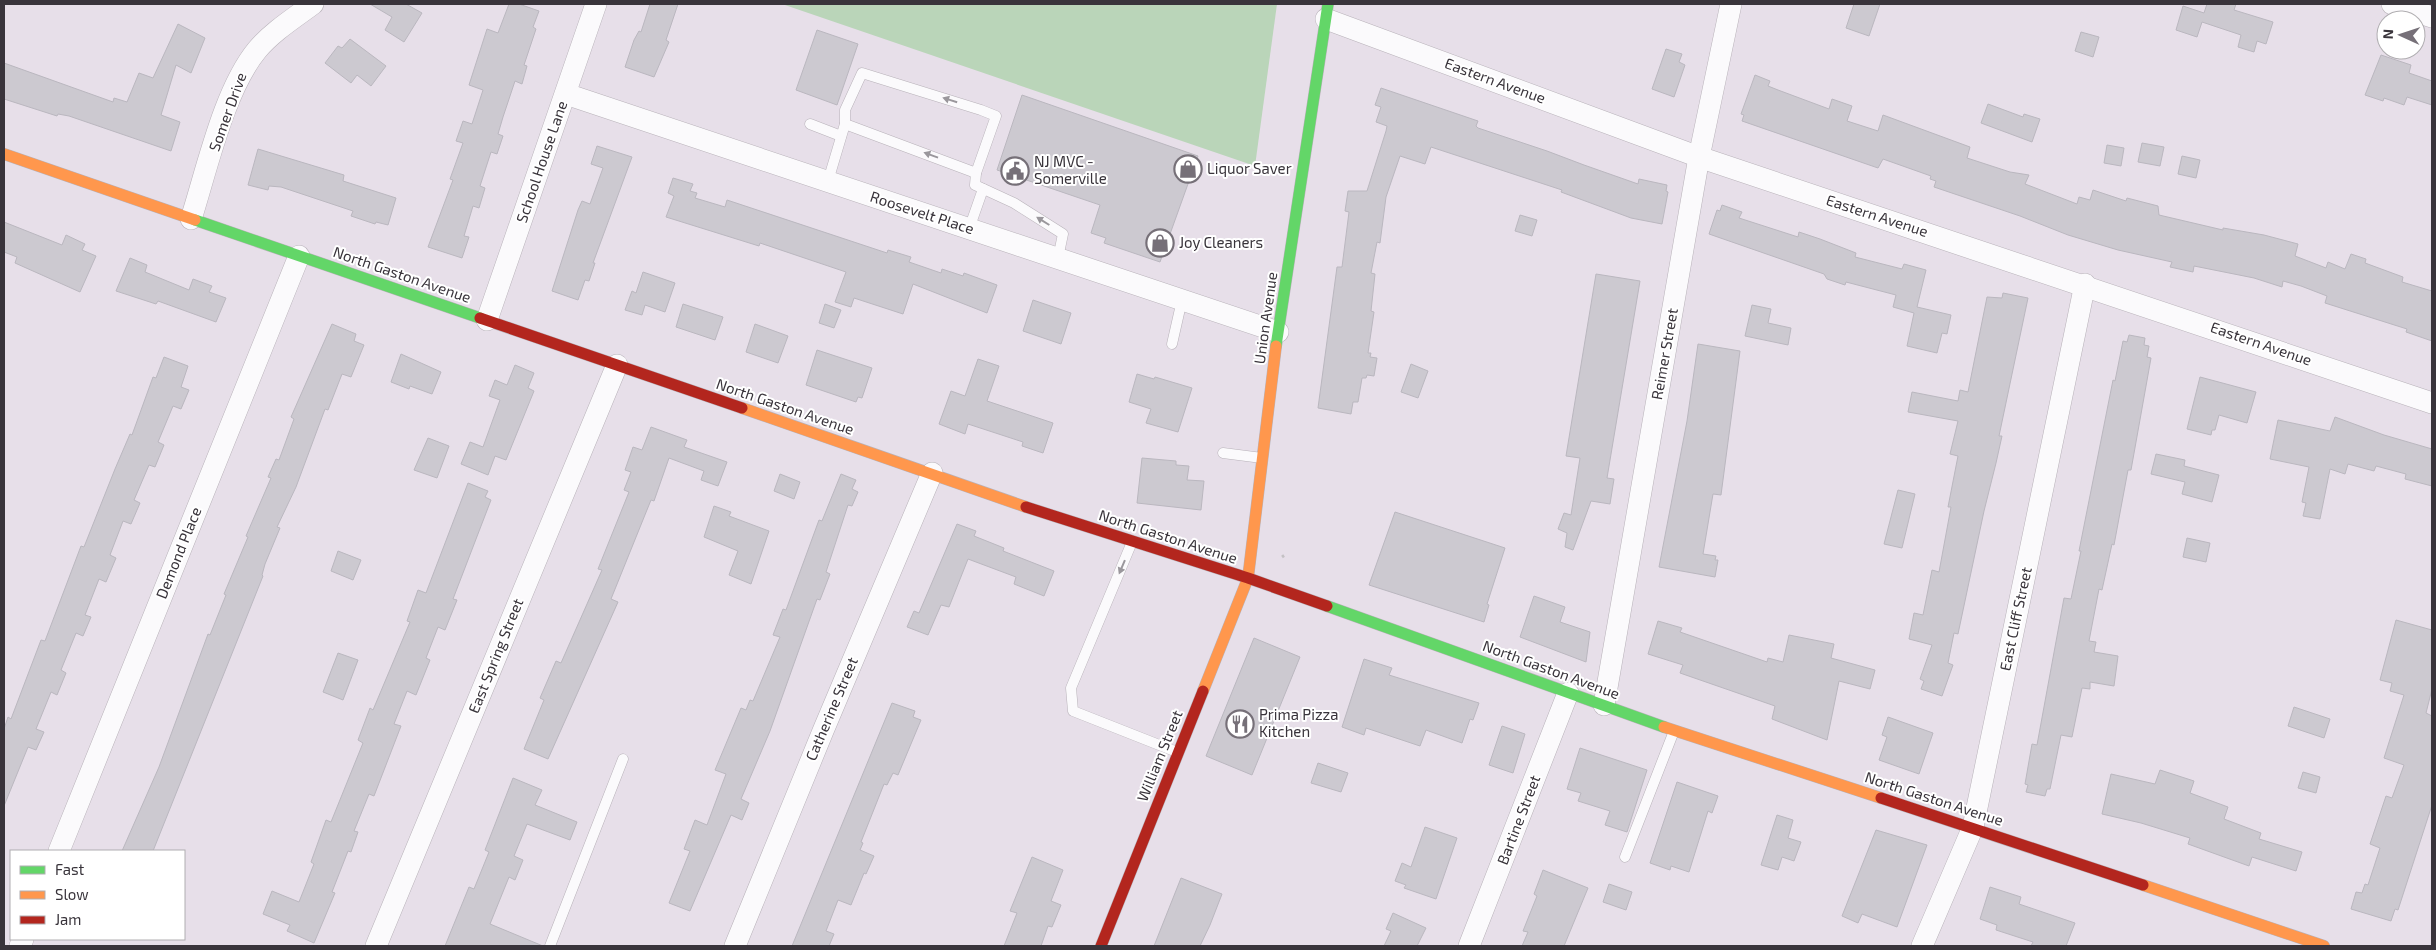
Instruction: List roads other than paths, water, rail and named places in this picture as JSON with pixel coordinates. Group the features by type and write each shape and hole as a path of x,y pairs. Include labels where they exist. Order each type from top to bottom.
{"street":[{"name":"Somer Drive","path":"192,218 230,98 241,71 257,49 313,4"},
{"name":"School House Lane","path":"487,320 596,4"},
{"name":"Reimer Street","path":"1604,705 1699,156 1731,4"},
{"path":"2392,4 2432,17"},
{"name":"Eastern Avenue","path":"1327,11 1699,156 2085,284 2432,403"},
{"name":"Union Avenue","path":"1248,578 1278,332 1327,11"},
{"name":"Roosevelt Place","path":"566,94 1278,332"},
{"name":"North Gaston Avenue","path":"4,154 932,473 988,495 1248,578 1674,730 1973,827 2324,946"},
{"name":"Demond Place","path":"59,850 299,256"},
{"name":"East Cliff Street","path":"1922,946 1973,827 2085,284"},
{"name":"East Spring Street","path":"376,946 616,365"},
{"name":"Catherine Street","path":"735,946 819,740 932,473"},
{"name":"William Street","path":"1101,946 1248,578"},
{"name":"Bartine Street","path":"1469,946 1568,693"}],"lane":[{"path":"828,182 845,124 844,110 862,73 996,116 976,173 975,185 1014,203 1063,234 1058,258"},
{"path":"810,124 842,136"},
{"path":"845,124 976,173"},
{"path":"969,229 983,189"},
{"path":"1172,344 1182,300"},
{"path":"1223,453 1263,458"},
{"path":"1132,541 1071,688 1073,711 1178,753"},
{"path":"1625,857 1674,730"},
{"path":"550,946 623,759"}],"place":[{"name":"Liquor Saver","path":"1188,169"},
{"name":"NJ MVC - Somerville","path":"1015,171"},
{"name":"Joy Cleaners","path":"1160,243"},
{"name":"Prima Pizza Kitchen","path":"1240,724"}]}
